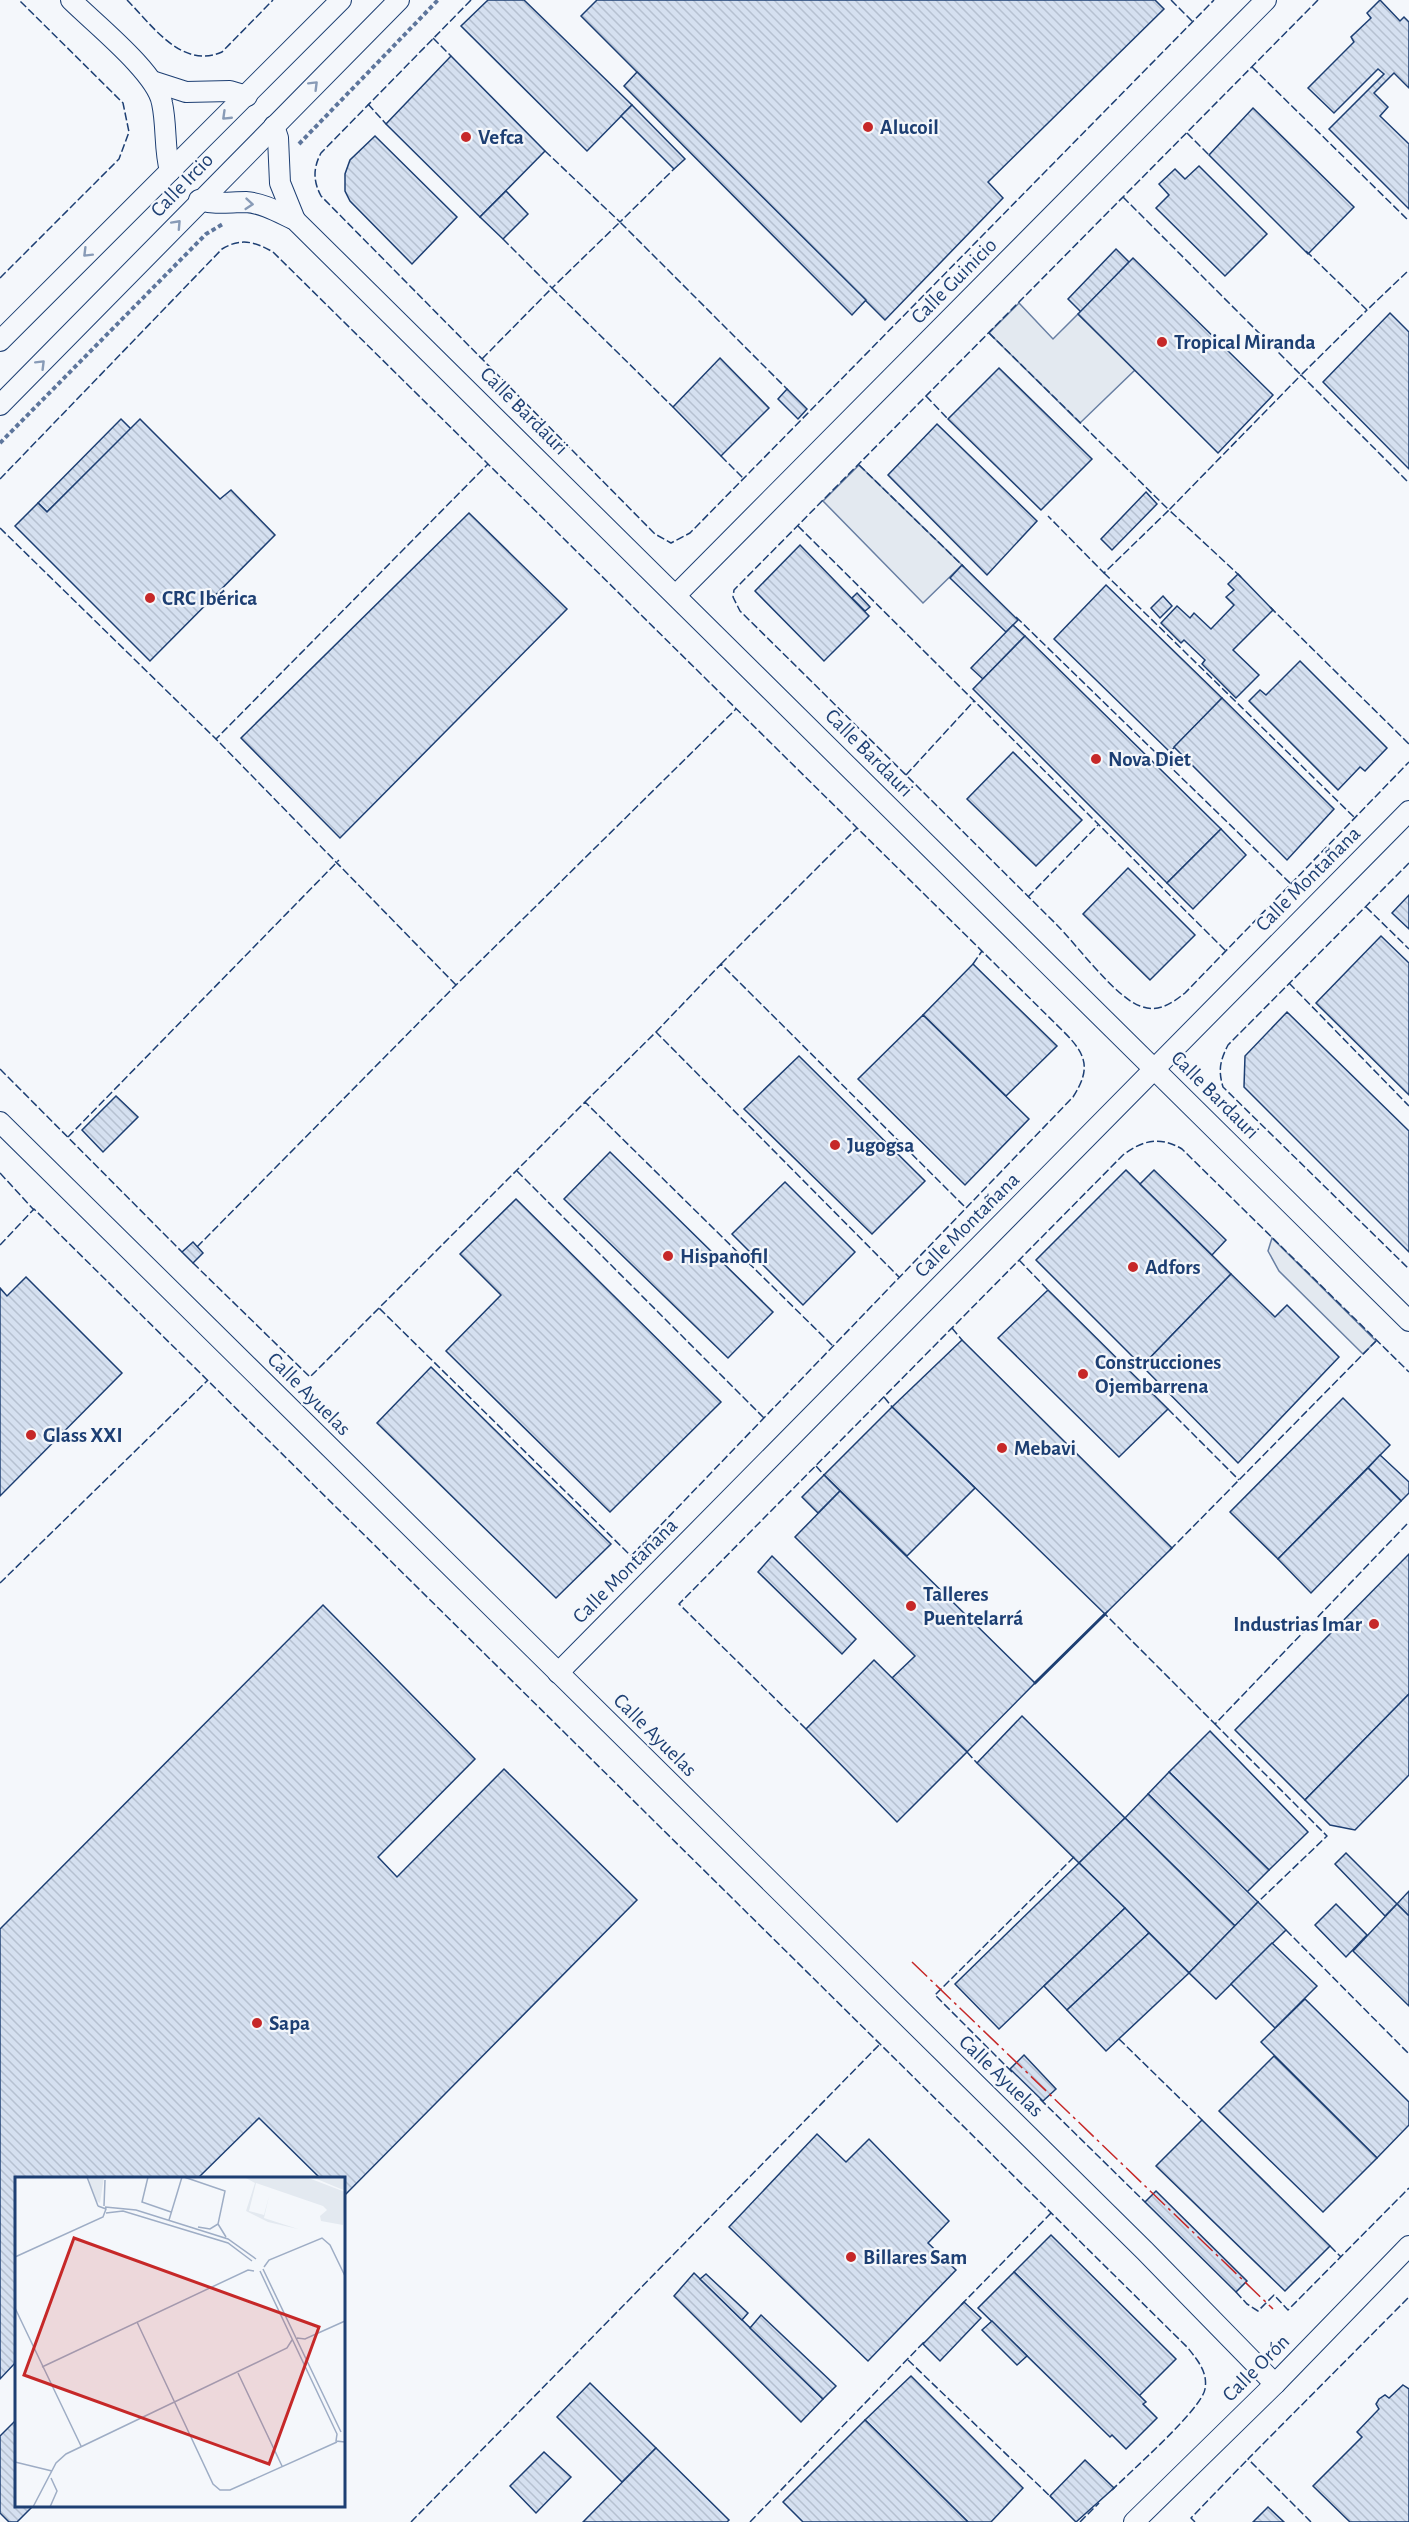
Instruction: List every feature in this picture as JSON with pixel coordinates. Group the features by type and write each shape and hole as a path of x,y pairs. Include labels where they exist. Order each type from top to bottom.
{"street":[{"path":"71,0 155,82 162,102 165,154 170,171"},
{"name":"Calle Ircio","path":"0,341 341,0"},
{"name":"Calle Ircio","path":"0,405 399,0"},
{"name":"Calle Guinicio","path":"676,595 1266,0"},
{"path":"155,82 186,92 230,91 247,96"},
{"name":"Calle Bardauri","path":"274,126 278,138 280,183 295,220"},
{"name":"Calle Bardauri","path":"200,200 214,204 248,202 265,206 295,220 1409,1321"},
{"name":"Calle Montañana","path":"558,1672 1409,811"},
{"name":"Calle Ayuelas","path":"0,1122 1145,2251 1275,2384"},
{"name":"Calle Orón","path":"1134,2522 1275,2384 1409,2246"}],"shaded area":[{"path":"1019,303 1053,339 1078,314 1135,370 1080,423 989,333"},
{"path":"859,465 962,565 923,603 823,501"},
{"path":"1272,1238 1376,1341 1363,1354 1279,1271 1268,1251"}],"building":[{"path":"488,0 524,0 632,105 587,151 461,26"},
{"name":"Alucoil","path":"597,0 1155,0 1164,9 988,182 1003,198 885,320 581,16"},
{"path":"1380,0 1400,21 1404,17 1409,22 1409,88 1394,73 1374,93 1388,107 1380,116 1409,144 1409,209 1329,129 1384,74 1378,69 1334,113 1308,88 1354,42 1351,37 1371,18 1367,13"},
{"name":"Vefca","path":"451,56 545,151 480,217 386,124"},
{"path":"637,72 866,300 852,315 624,86"},
{"path":"632,105 685,159 674,169 621,116"},
{"path":"1253,108 1354,207 1308,254 1209,155"},
{"path":"375,136 457,217 412,264 350,201 345,191 345,174 350,160"},
{"path":"1199,166 1267,234 1225,276 1156,208 1169,195 1159,184 1175,169 1185,179"},
{"path":"506,191 528,214 503,239 480,217"},
{"path":"1116,249 1129,262 1081,312 1068,299"},
{"name":"Tropical Miranda","path":"1133,258 1273,395 1218,453 1078,314"},
{"path":"1390,313 1409,332 1409,469 1323,382"},
{"path":"720,358 769,408 721,456 673,407"},
{"path":"999,368 1092,459 1041,510 948,419"},
{"path":"787,389 807,409 798,419 778,399"},
{"path":"121,419 131,429 47,512 38,503"},
{"name":"CRC Ibérica","path":"140,419 220,499 231,490 275,535 150,661 15,526 38,503 47,512"},
{"path":"937,424 1037,521 987,575 888,475"},
{"path":"1146,492 1157,504 1112,550 1101,539"},
{"path":"469,513 567,609 340,838 241,738"},
{"path":"800,545 869,616 824,661 755,591"},
{"path":"962,565 1018,620 1006,632 950,578"},
{"path":"1238,574 1273,610 1233,650 1259,675 1236,698 1202,664 1205,660 1184,640 1181,643 1161,623 1177,606 1190,618 1194,613 1211,629 1234,605 1226,597 1234,590 1228,584"},
{"path":"1106,585 1222,698 1170,752 1054,639"},
{"path":"857,593 870,607 865,611 852,598"},
{"path":"1163,596 1172,606 1160,618 1151,608"},
{"path":"1013,625 1025,636 983,679 971,668"},
{"name":"Nova Diet","path":"1025,636 1221,829 1167,883 973,689"},
{"path":"1300,661 1387,748 1365,771 1360,767 1338,790 1249,701 1260,690 1266,695"},
{"path":"1222,698 1334,809 1287,860 1174,747"},
{"path":"1013,752 1082,820 1036,866 967,799"},
{"path":"1221,829 1246,855 1193,909 1167,883"},
{"path":"1128,868 1195,935 1150,980 1083,914"},
{"path":"1409,895 1409,929 1392,913"},
{"path":"1381,936 1409,963 1409,1095 1316,1003"},
{"path":"973,964 1057,1046 1006,1096 923,1015"},
{"path":"1287,1012 1409,1131 1409,1252 1244,1087 1245,1056"},
{"path":"923,1015 1029,1119 965,1185 858,1079"},
{"name":"Jugogsa","path":"799,1056 925,1181 872,1234 744,1109"},
{"path":"116,1096 138,1117 103,1152 82,1130"},
{"name":"Hispanofil","path":"610,1152 773,1312 728,1358 564,1199"},
{"name":"Adfors","path":"1126,1170 1231,1274 1142,1366 1036,1260"},
{"path":"1154,1170 1226,1240 1212,1255 1140,1184"},
{"path":"785,1182 855,1252 803,1305 732,1234"},
{"path":"516,1199 721,1402 610,1512 446,1351 501,1295 460,1254"},
{"path":"193,1242 203,1253 193,1263 182,1252"},
{"name":"Adfors","path":"1231,1274 1275,1317 1287,1305 1339,1357 1238,1463 1142,1366"},
{"name":"Glass XXI","path":"26,1277 122,1373 0,1496 0,1288 7,1296"},
{"name":"Construcciones Ojembarrena","path":"1048,1290 1168,1409 1119,1457 998,1338"},
{"name":"Mebavi","path":"962,1340 1172,1548 1105,1614 892,1407"},
{"path":"431,1367 611,1544 556,1598 377,1423"},
{"path":"1343,1398 1390,1445 1278,1559 1230,1512"},
{"path":"892,1407 975,1488 907,1556 824,1475"},
{"path":"1380,1455 1409,1482 1409,1493 1401,1501 1368,1468"},
{"path":"1368,1468 1401,1501 1311,1593 1278,1559"},
{"path":"824,1475 840,1491 818,1513 802,1497"},
{"name":"Talleres Puentelarrá","path":"840,1491 1035,1683 967,1752 892,1678 915,1656 795,1537"},
{"name":"Industrias Imar","path":"1409,1554 1409,1694 1305,1800 1235,1730"},
{"path":"772,1556 856,1639 842,1654 758,1572"},
{"name":"Sapa","path":"323,1605 475,1759 378,1857 397,1877 504,1769 637,1900 345,2195 345,2177 319,2177 259,2118 199,2177 15,2177 15,2363 0,2379 0,1929"},
{"name":"Talleres Puentelarrá","path":"874,1660 967,1752 897,1822 806,1729"},
{"path":"1409,1694 1409,1775 1355,1830 1330,1825 1305,1800"},
{"path":"1022,1716 1125,1818 1079,1863 977,1763"},
{"path":"1210,1731 1308,1832 1269,1870 1169,1772"},
{"path":"1169,1772 1269,1870 1247,1892 1148,1794"},
{"path":"1148,1794 1258,1902 1235,1926 1125,1818"},
{"path":"1125,1818 1235,1926 1189,1973 1079,1863"},
{"path":"1346,1853 1397,1904 1385,1916 1335,1864"},
{"path":"1079,1863 1125,1908 999,2029 955,1984"},
{"path":"1409,1891 1409,1916 1397,1904"},
{"path":"1258,1902 1286,1930 1216,1999 1189,1973"},
{"path":"1336,1904 1367,1935 1346,1957 1315,1925"},
{"path":"1397,1904 1409,1916 1409,2006 1353,1951"},
{"path":"1125,1908 1149,1933 1067,2010 1044,1986"},
{"path":"1149,1933 1189,1973 1106,2051 1067,2010"},
{"path":"1272,1943 1317,1986 1275,2028 1231,1984"},
{"path":"1305,1999 1409,2102 1409,2125 1377,2158 1261,2042"},
{"path":"1024,2055 1056,2089 1043,2101 1010,2069"},
{"path":"1274,2056 1377,2158 1323,2212 1219,2111"},
{"path":"1202,2120 1330,2246 1285,2291 1156,2166"},
{"name":"Billares Sam","path":"817,2134 846,2162 869,2139 949,2221 928,2243 956,2270 868,2361 729,2227"},
{"path":"1156,2191 1247,2281 1236,2292 1145,2202"},
{"path":"1051,2235 1176,2359 1139,2396 1014,2272"},
{"path":"1014,2272 1146,2402 1143,2404 1157,2418 1126,2449 1112,2435 1110,2437 978,2308"},
{"path":"694,2273 823,2399 801,2422 674,2296"},
{"path":"706,2274 748,2313 742,2320 700,2279"},
{"path":"964,2302 981,2318 940,2361 923,2344"},
{"path":"761,2315 836,2386 823,2399 750,2328"},
{"path":"992,2321 1027,2356 1017,2365 982,2330"},
{"path":"911,2376 1023,2488 991,2522 968,2522 865,2420"},
{"path":"590,2383 656,2448 622,2482 557,2417"},
{"path":"1403,2385 1409,2389 1409,2522 1350,2522 1313,2486 1362,2437 1357,2432 1379,2409 1376,2404 1379,2399 1385,2395 1389,2398"},
{"path":"865,2420 968,2522 803,2522 783,2502"},
{"path":"15,2421 15,2507 32,2507 17,2522 9,2522 0,2513 0,2436"},
{"path":"656,2448 729,2520 727,2522 583,2522"},
{"path":"544,2452 571,2477 536,2513 510,2486"},
{"path":"1085,2460 1114,2488 1076,2522 1050,2496"},
{"path":"1268,2507 1284,2522 1253,2522"}],"fence":[{"path":"0,278 119,159 129,132 123,103 19,0"},
{"path":"127,0 169,42 194,55 207,56 222,52 273,0"},
{"path":"471,0 321,153 315,174 318,190 321,196 655,534 671,543 690,533 1214,0"},
{"path":"1171,0 1193,22"},
{"path":"1318,0 734,590 733,597 740,611 1056,924 1119,992 1130,1001 1147,1008 1164,1006 1185,993 1409,762"},
{"path":"433,38 451,56"},
{"path":"1252,67 1409,221"},
{"path":"368,104 386,124"},
{"path":"1187,133 1210,156"},
{"path":"545,151 620,222 674,169"},
{"path":"1123,197 1301,375 1367,310"},
{"path":"503,239 552,288 620,222 788,390"},
{"path":"0,479 222,249 241,242 253,243 266,248 273,252 1064,1032 1082,1055 1084,1070 1073,1097 631,1556 379,1308"},
{"path":"1306,251 1367,310 1409,270"},
{"path":"482,359 552,288 673,407"},
{"path":"989,333 1169,510 1104,573 1048,516"},
{"path":"1241,577 1169,510 1301,375 1409,483"},
{"path":"926,396 948,419"},
{"path":"721,456 744,479"},
{"path":"456,985 216,739 488,464"},
{"path":"859,465 964,567"},
{"path":"798,526 1226,951"},
{"path":"0,528 216,739"},
{"path":"1104,573 1355,818"},
{"path":"1270,607 1409,744"},
{"path":"1016,617 1291,884"},
{"path":"906,775 974,701"},
{"path":"197,1247 456,985 736,709"},
{"path":"1028,897 1098,825"},
{"path":"721,964 857,828"},
{"path":"68,1137 339,860"},
{"path":"1409,863 1228,1045 1220,1070 1223,1087 1409,1269"},
{"path":"1366,907 1409,949"},
{"path":"973,964 982,951"},
{"path":"656,1032 721,964 966,1208"},
{"path":"1289,983 1409,1106"},
{"path":"585,1102 656,1032 899,1277"},
{"path":"0,1069 182,1252"},
{"path":"193,1263 310,1377 585,1102 833,1346"},
{"path":"806,1729 679,1604 1130,1150 1145,1143 1159,1141 1182,1149 1409,1372"},
{"path":"517,1171 764,1418"},
{"path":"0,1173 34,1210"},
{"path":"0,1245 34,1209 1188,2348 1205,2377 1205,2389 1201,2398 1179,2425 1112,2490"},
{"path":"1019,1260 1048,1290"},
{"path":"952,1328 962,1340"},
{"path":"1170,1550 1376,1341"},
{"path":"0,1583 208,1380"},
{"path":"884,1397 892,1407"},
{"path":"1168,1409 1239,1480"},
{"path":"816,1466 824,1475"},
{"path":"1108,1611 1105,1614 1215,1724 1409,1522"},
{"path":"1215,1724 1327,1836 1258,1902"},
{"path":"967,1752 977,1763"},
{"path":"1012,2072 935,1995 1075,1856"},
{"path":"1286,1930 1409,2054"},
{"path":"1119,2039 1202,2120"},
{"path":"411,2522 880,2044"},
{"path":"1040,2099 1145,2202"},
{"path":"1236,2292 1247,2304 1258,2311 1274,2295 1288,2310 1409,2188"},
{"path":"961,2305 1051,2213"},
{"path":"1330,2246 1341,2257"},
{"path":"1311,2522 1248,2459 1409,2297"},
{"path":"750,2522 925,2341"},
{"path":"908,2360 1053,2499"},
{"path":"1195,2522 1191,2518 1248,2459"},
{"path":"1080,2522 1099,2503"}],"wall":[{"path":"1035,1683 1105,1614"}],"power":[{"path":"912,1962 1273,2309"}],"place":[{"name":"Alucoil","path":"868,127"},
{"name":"Vefca","path":"466,137"},
{"name":"Tropical Miranda","path":"1162,342"},
{"name":"CRC Ibérica","path":"150,598"},
{"name":"Nova Diet","path":"1096,759"},
{"name":"Jugogsa","path":"835,1145"},
{"name":"Hispanofil","path":"668,1256"},
{"name":"Adfors","path":"1133,1267"},
{"name":"Construcciones Ojembarrena","path":"1083,1374"},
{"name":"Glass XXI","path":"31,1435"},
{"name":"Mebavi","path":"1002,1448"},
{"name":"Talleres Puentelarrá","path":"911,1606"},
{"name":"Industrias Imar","path":"1374,1624"},
{"name":"Sapa","path":"257,2023"},
{"name":"Billares Sam","path":"851,2257"}]}
